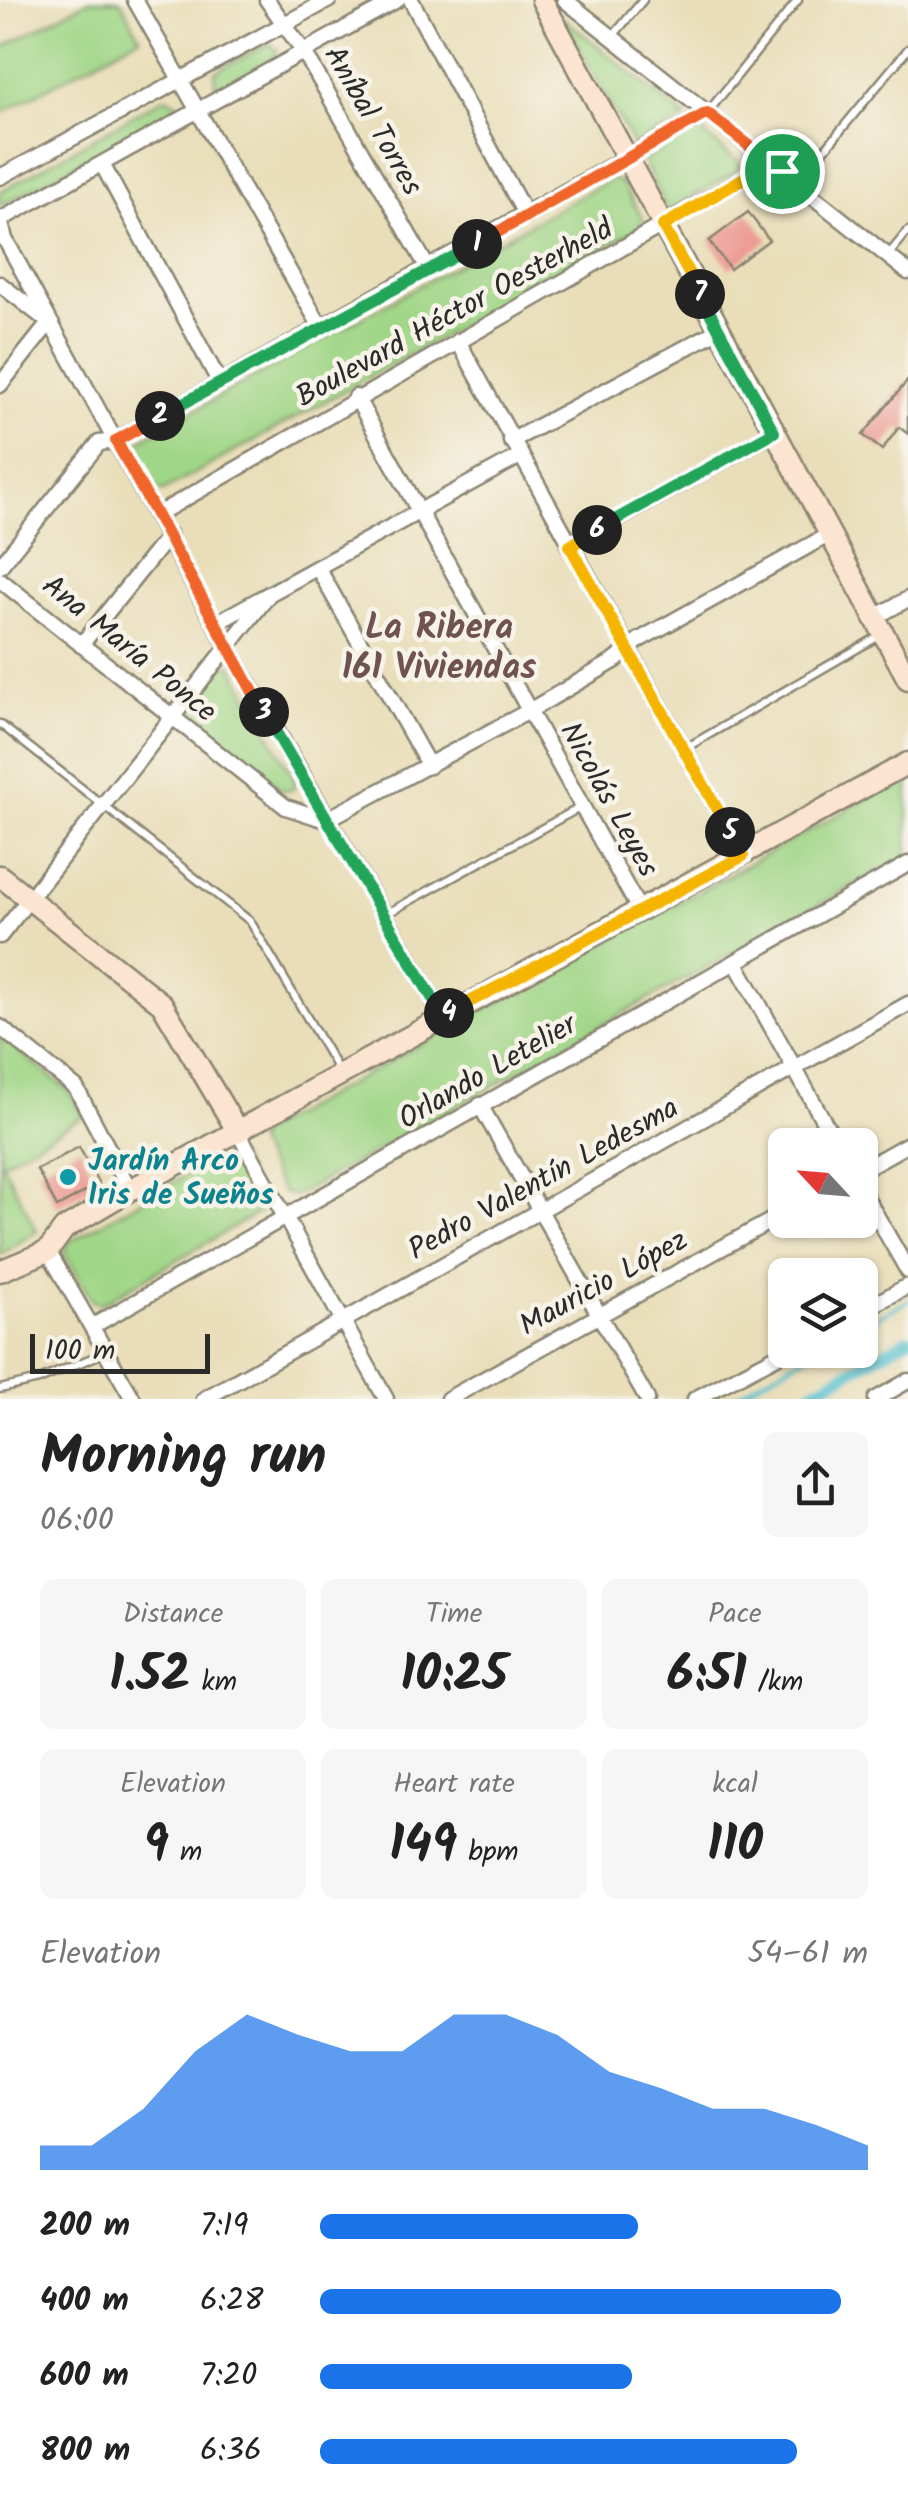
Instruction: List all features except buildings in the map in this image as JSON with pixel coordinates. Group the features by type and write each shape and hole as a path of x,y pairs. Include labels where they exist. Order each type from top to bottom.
{"street":[{"path":"135,0 322,328"},
{"name":"Aníbal Torres","path":"268,0 282,26 304,52 429,270"},
{"path":"0,177 329,0"},
{"path":"397,0 0,220 4,239 226,644 443,1016"},
{"path":"411,0 526,216"},
{"path":"542,0 908,679"},
{"path":"565,0 908,272"},
{"name":"Boulevard Héctor Oesterheld","path":"0,566 98,443 116,441 707,113"},
{"path":"102,164 220,383"},
{"name":"Boulevard Héctor Oesterheld","path":"158,514 356,397 744,178 782,171"},
{"path":"0,284 50,322"},
{"path":"0,385 50,322"},
{"path":"512,441 720,330"},
{"path":"458,340 743,856"},
{"name":"Nicolás Leyes","path":"356,397 642,912"},
{"path":"570,546 774,432"},
{"path":"216,623 319,570 520,456"},
{"path":"326,820 530,711 628,651 639,640 830,534"},
{"path":"82,644 169,535"},
{"path":"319,570 429,766"},
{"name":"Ana María Ponce","path":"0,580 286,807 326,820"},
{"path":"0,936 266,597"},
{"path":"879,625 908,599"},
{"path":"0,1271 48,1252 64,1229 130,1190 908,763"},
{"name":"Orlando Letelier","path":"93,1326 908,864"},
{"path":"0,876 162,1004 386,1399"},
{"path":"736,962 827,1128"},
{"name":"Pedro Valentín Ledesma","path":"204,1399 908,1004"},
{"path":"0,1027 76,1088 130,1190"},
{"path":"480,1105 647,1399"},
{"path":"878,1161 908,1144"},
{"path":"878,1218 908,1271"},
{"name":"Mauricio López","path":"448,1399 768,1223"},
{"path":"48,1252 133,1399"},
{"path":"878,1302 908,1286"},
{"path":"695,1399 768,1361"},
{"path":"876,1399 908,1381"}],"lane":[{"path":"613,36 643,0"},
{"path":"707,113 798,0"},
{"path":"782,171 805,170 812,165 908,49"},
{"path":"888,255 908,231"},
{"path":"683,750 879,625"},
{"path":"0,724 250,921 341,1074"},
{"path":"382,916 582,806"},
{"path":"0,1390 39,1380 107,1352"}],"green space":[{"path":"89,0 120,0 140,37 0,114 0,49"},
{"path":"561,16 686,118 634,146"},
{"path":"269,43 277,50 275,57 223,87 215,86 215,72"},
{"path":"166,97 179,104 176,111 0,206 0,192"},
{"path":"698,129 744,167 668,211 643,161"},
{"path":"611,179 621,182 643,219 641,227 163,491 155,489 133,450 136,443"},
{"path":"222,663 232,666 296,782 292,790 282,790 188,713 187,707"},
{"path":"908,776 908,855 295,1196 283,1193 256,1143 260,1133"},
{"path":"0,1036 68,1090 84,1116 2,1163 37,1231 0,1255"},
{"path":"227,1152 237,1156 263,1202 258,1213 101,1304 92,1301 64,1252 69,1242"}],"waterway":[{"path":"878,1317 908,1301"},
{"path":"800,1399 908,1339"},
{"path":"729,1399 784,1368"}],"place":[{"name":"Jardín Arco Iris de Sueños","path":"68,1177"}],"district":[{"name":"La Ribera 161 Viviendas","path":"439,646"}],"route":[{"path":"707,113 782,171 744,178 663,226 774,432 570,546 743,856 443,1016 326,820 116,441 707,113"}]}
